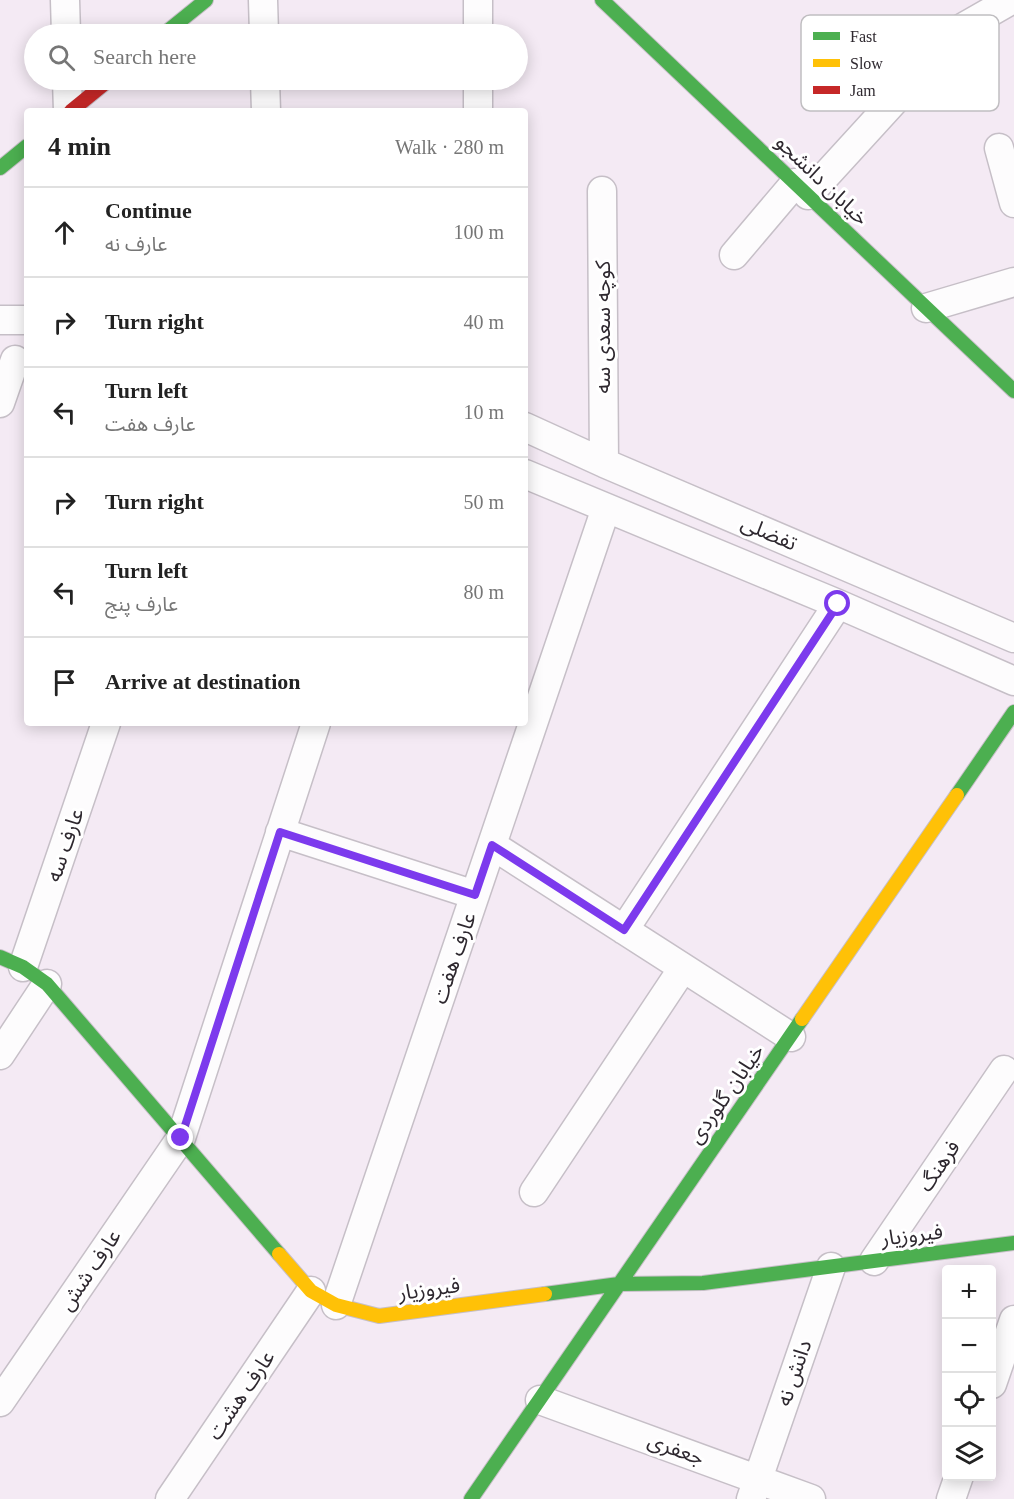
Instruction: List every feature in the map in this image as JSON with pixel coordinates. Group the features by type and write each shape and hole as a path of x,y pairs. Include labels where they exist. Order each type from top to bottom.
{"street":[{"path":"65,0 66,24"},
{"path":"176,24 206,0"},
{"path":"264,0 264,24"},
{"path":"478,0 478,24"},
{"name":"خیابان دانشجو","path":"602,0 1014,391"},
{"path":"985,15 1011,0"},
{"path":"68,90 69,108"},
{"path":"73,108 96,90"},
{"path":"266,90 266,108"},
{"path":"478,90 478,108"},
{"path":"734,255 881,111"},
{"path":"0,168 24,148"},
{"path":"999,148 1014,203"},
{"name":"کوچه سعدی سه","path":"602,191 604,463"},
{"path":"926,308 1014,282"},
{"path":"0,321 24,320"},
{"path":"0,403 14,360"},
{"name":"تفضلی","path":"528,428 1014,638"},
{"name":"تفضلی","path":"528,475 838,604 1014,681"},
{"name":"عارف هفت","path":"336,1305 606,508"},
{"path":"624,930 838,604"},
{"name":"خیابان گلوردی","path":"471,1499 1014,712"},
{"name":"عارف سه","path":"12,962 105,726"},
{"name":"عارف شش","path":"0,1402 181,1138 315,726"},
{"path":"280,832 475,895"},
{"path":"492,845 790,1037"},
{"name":"فیروزیار","path":"12,962 47,984 311,1291 336,1305 379,1316 619,1284 703,1283 1014,1243"},
{"path":"534,1192 683,968"},
{"path":"0,1055 47,984"},
{"name":"فرهنگ","path":"874,1261 1004,1070"},
{"name":"دانش نه","path":"754,1489 831,1267"},
{"name":"عارف هشت","path":"170,1499 311,1291"},
{"path":"996,1373 1014,1320"},
{"name":"جعفری","path":"540,1400 754,1489 812,1499"},
{"path":"951,1499 957,1481"}],"traffic: fast":[{"path":"176,24 206,0"},
{"path":"602,0 1014,391"},
{"path":"0,168 24,148"},
{"path":"957,795 1014,712"},
{"path":"0,957 23,967 47,984 279,1254"},
{"path":"471,1499 802,1019"},
{"path":"545,1294 619,1284 703,1283 1014,1243"}],"traffic: slow":[{"path":"802,1019 957,795"},
{"path":"279,1254 311,1291 336,1305 379,1316 545,1294"}],"traffic: jam":[{"path":"75,108 97,90"}],"route":[{"path":"181,1138 280,832 475,895 492,845 624,930 838,604"}]}
